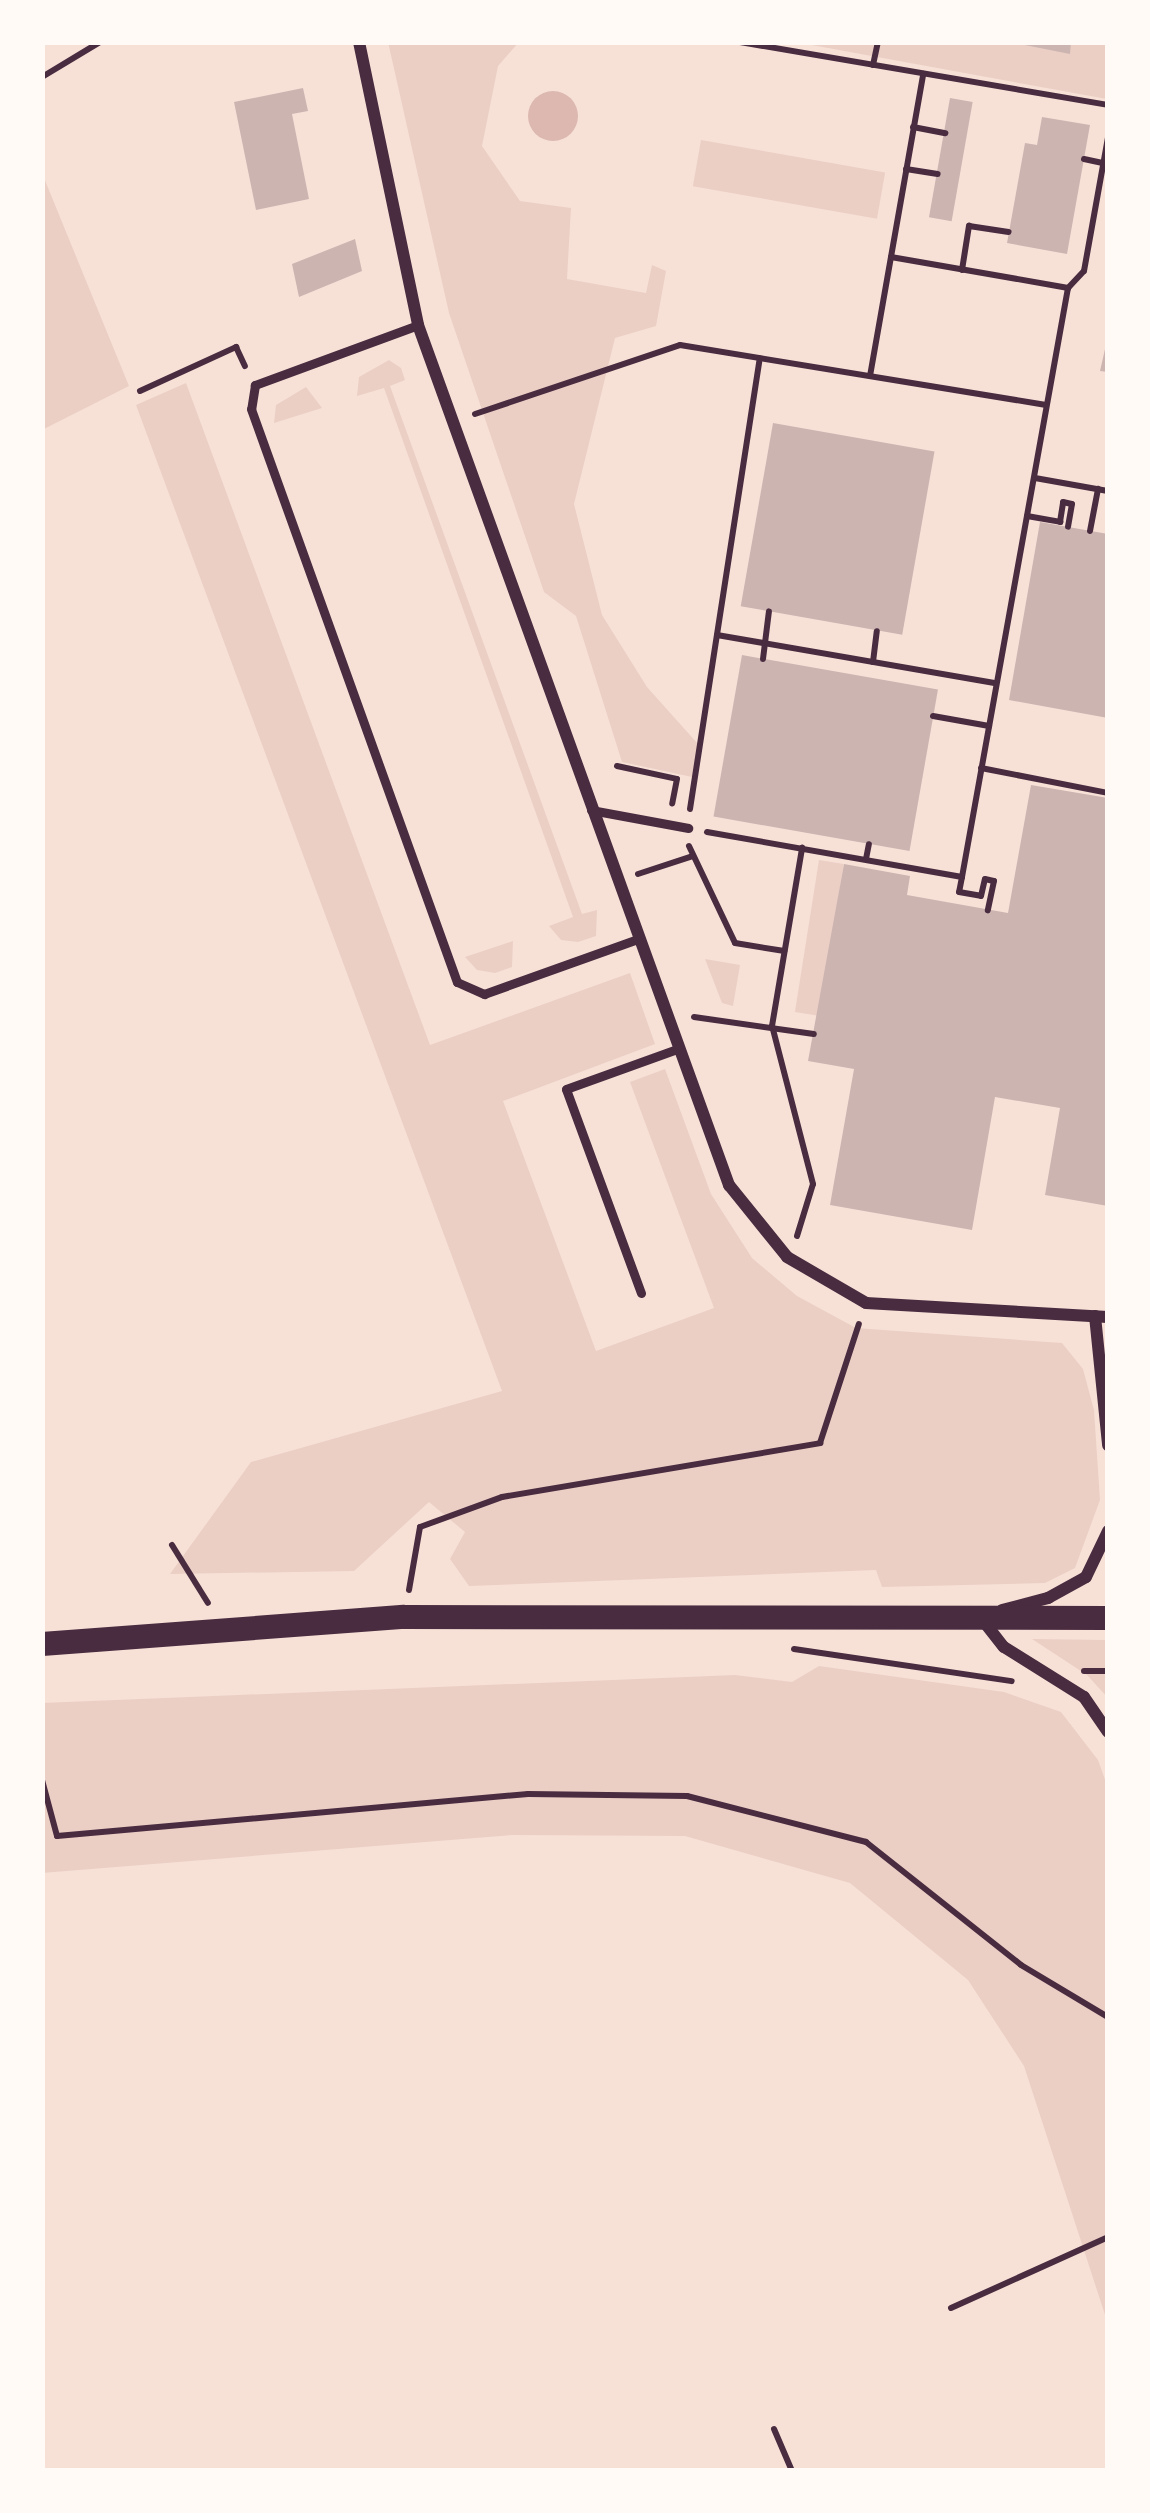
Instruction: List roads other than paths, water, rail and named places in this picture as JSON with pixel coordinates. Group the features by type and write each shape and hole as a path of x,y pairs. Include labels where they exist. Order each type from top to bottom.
{"main road":[{"path":"42,1643 404,1617 1108,1618"}],"street":[{"path":"359,42 418,325 729,1185 787,1257 866,1303 1101,1316 1108,1445"},
{"path":"1108,1531 1086,1576 1048,1598 979,1616 1004,1647 1084,1697 1108,1732"}],"lane":[{"path":"418,325 255,385 251,409 457,982 484,994 638,939"},
{"path":"591,810 688,828"},
{"path":"641,1293 566,1089 677,1049"}]}
